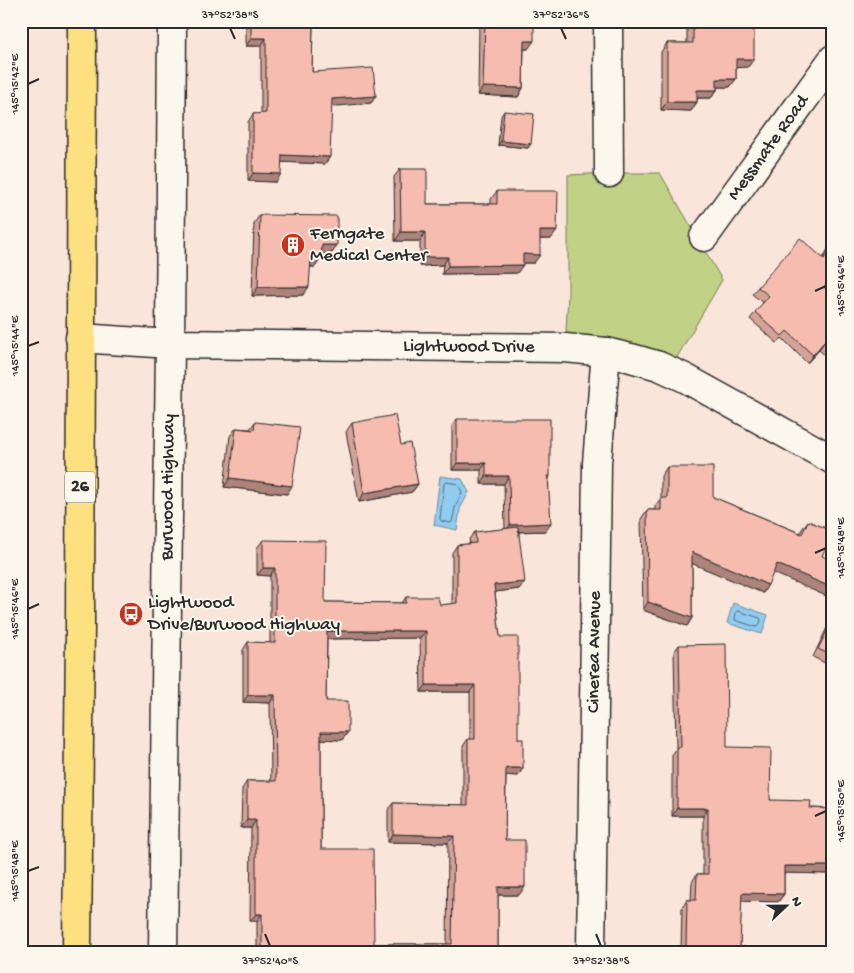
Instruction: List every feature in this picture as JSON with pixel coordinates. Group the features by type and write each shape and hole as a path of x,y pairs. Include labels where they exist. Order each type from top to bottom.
{"highway":[{"name":"26","path":"77,952 82,21"}],"street":[{"name":"Burwood Highway","path":"163,952 172,21"},
{"path":"608,21 609,173"},
{"name":"Messmate Road","path":"704,237 833,59"},
{"name":"Lightwood Drive","path":"80,338 170,344 565,348 606,352 659,366 685,378 833,460"},
{"name":"Cinerea Avenue","path":"592,952 597,464 606,352"}],"green space":[{"path":"660,173 722,280 669,371 565,348 568,295 568,175"}],"water":[{"path":"440,476 462,479 469,492 460,509 457,530 434,525"},
{"path":"733,603 768,615 762,634 727,623"}],"building":[{"path":"251,21 313,21 312,72 373,68 376,96 332,99 330,157 282,155 281,174 253,173 253,114 266,113 266,38 251,38"},
{"path":"485,21 534,21 534,41 524,41 523,88 483,87"},
{"path":"693,21 750,21 751,29 754,29 754,59 736,59 736,79 717,79 717,90 697,90 697,102 667,102 667,43 693,43"},
{"path":"504,111 534,114 531,144 501,141"},
{"path":"400,169 427,169 427,204 497,204 497,191 558,191 557,231 540,231 540,255 523,254 523,265 448,266 448,257 425,257 425,232 401,232"},
{"name":"Ferngate Medical Center","path":"260,215 337,216 337,245 322,245 321,258 311,258 309,287 258,287"},
{"path":"800,238 824,259 833,242 833,278 824,287 833,295 833,350 824,342 813,355 787,331 782,336 755,312 769,296 758,287"},
{"path":"395,415 401,445 410,443 418,484 364,493 352,423"},
{"path":"457,419 550,419 550,476 548,476 551,523 510,525 509,476 486,476 486,463 457,463"},
{"path":"255,422 300,427 292,486 230,478 236,428 254,430"},
{"path":"667,467 713,467 713,497 802,534 808,521 833,531 822,556 833,561 833,588 777,564 768,585 692,552 692,618 648,602 647,510 661,510 661,498 667,498"},
{"path":"518,527 525,582 494,585 500,637 518,637 518,739 523,739 523,768 506,768 505,840 525,840 525,887 498,887 498,951 516,952 262,952 262,914 256,914 256,820 247,820 247,781 276,781 275,695 248,695 248,642 275,643 275,568 263,568 263,540 326,541 325,602 406,603 406,597 438,597 440,605 457,603 457,545 476,543 475,532","holes":["327,631 426,631 426,685 475,685 475,739 468,739 468,805 393,803 393,834 454,836 452,944 374,944 373,849 321,849 321,732 348,732 348,701 326,701"]},
{"path":"833,619 833,656 818,649"},
{"path":"726,644 727,747 771,748 770,800 811,801 810,808 833,809 833,866 784,866 784,894 742,893 740,947 745,947 745,952 682,952 682,947 686,947 687,900 696,900 697,874 708,874 708,808 677,808 677,747 681,747 679,645"}],"place":[{"name":"Ferngate Medical Center","path":"293,245"},
{"name":"Lightwood Drive/Burwood Highway","path":"131,614"}]}
